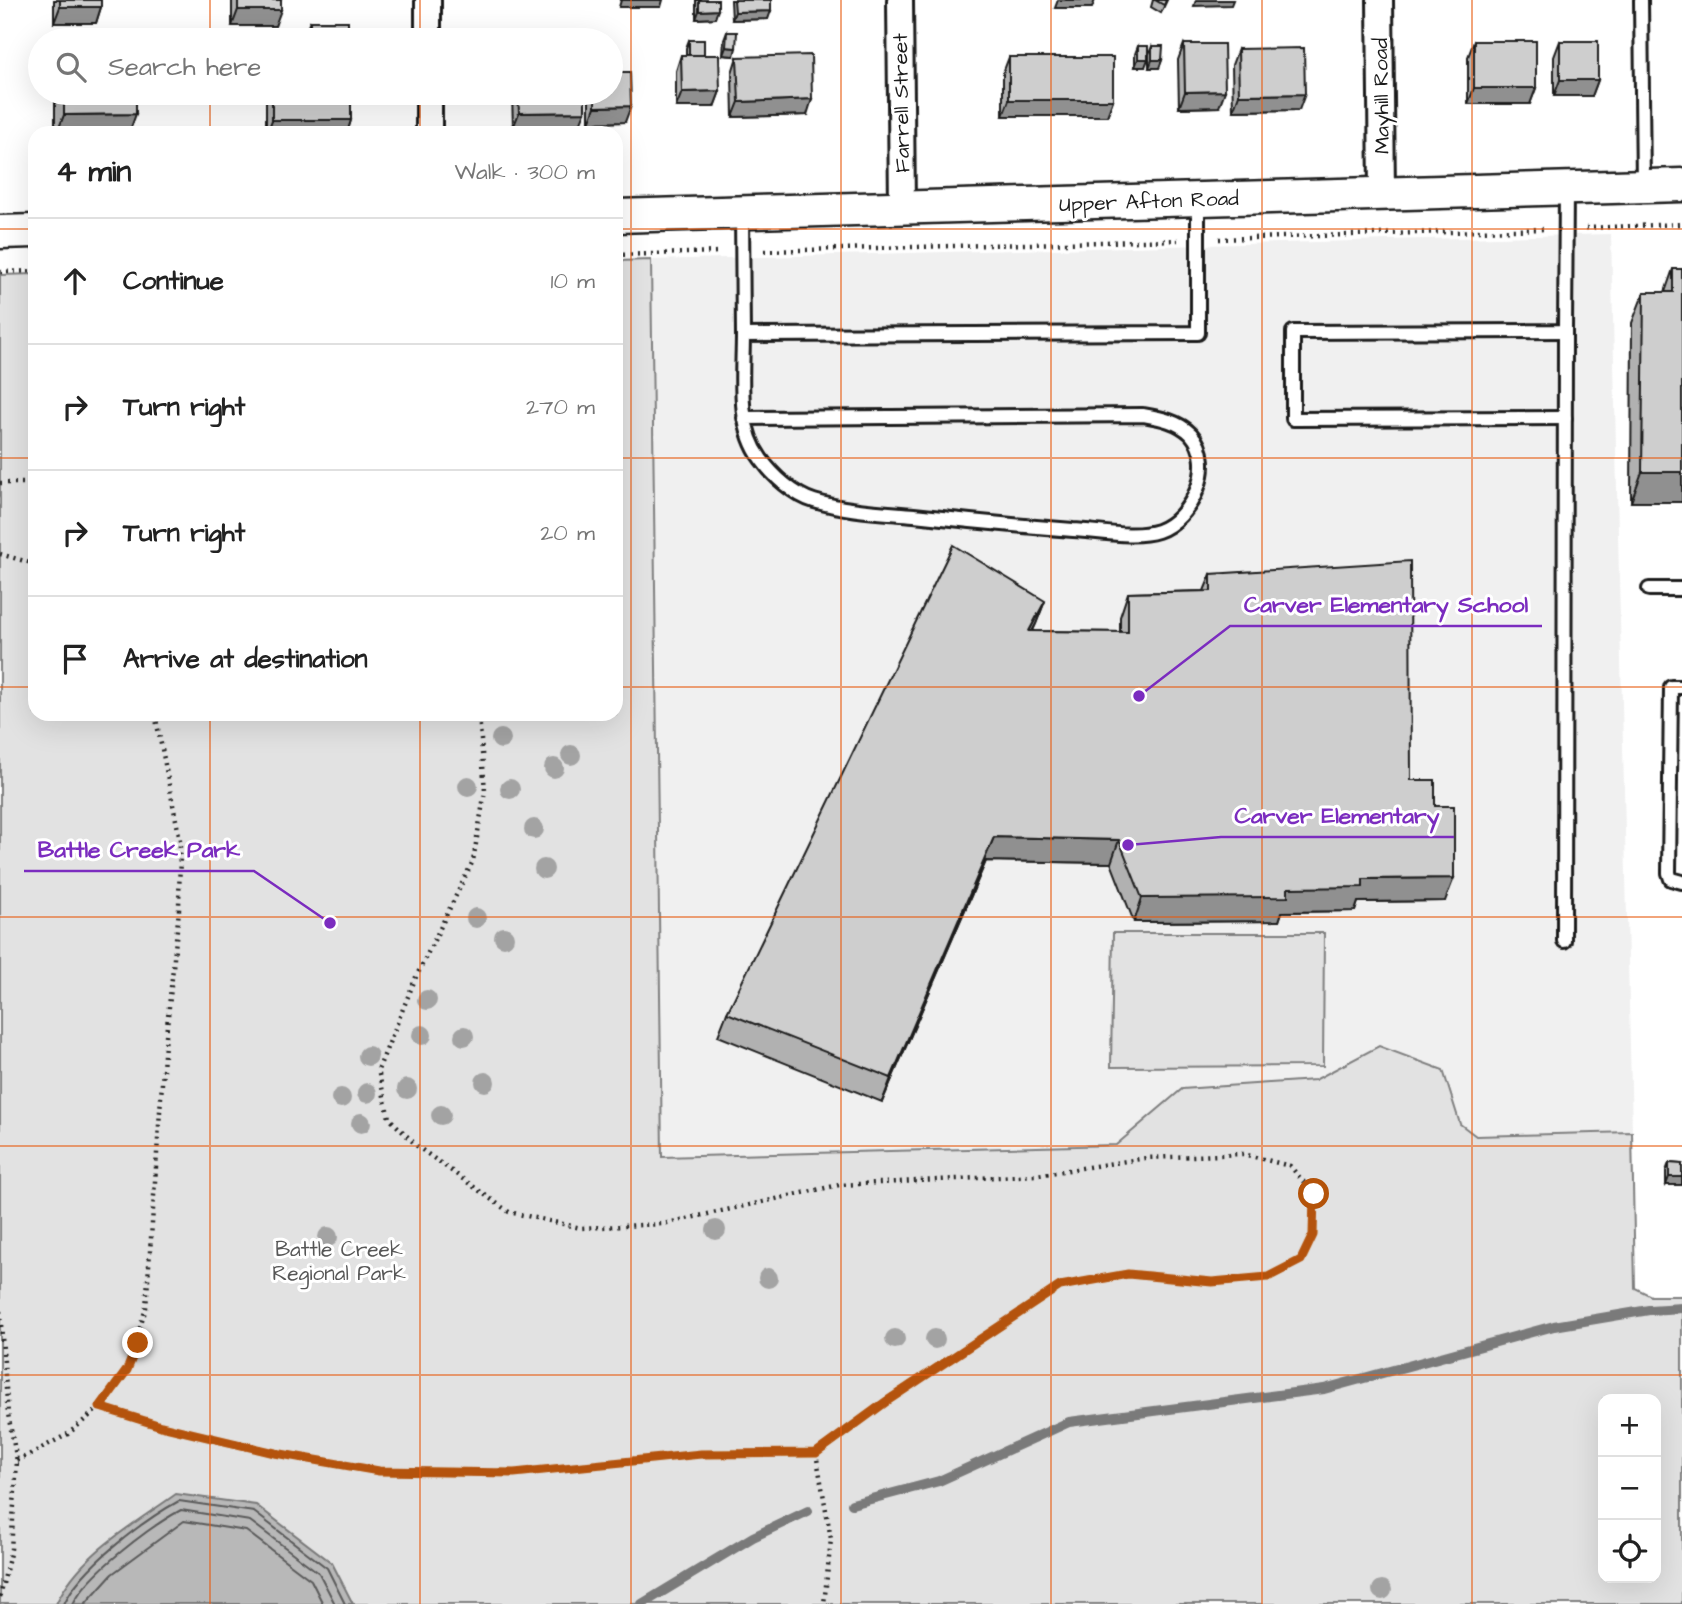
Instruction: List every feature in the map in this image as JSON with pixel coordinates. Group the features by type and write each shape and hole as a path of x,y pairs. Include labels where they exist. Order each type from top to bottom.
{"street":[{"path":"428,0 428,28"},
{"name":"Farrell Street","path":"900,0 902,206"},
{"name":"Mayhill Road","path":"1380,0 1382,193"},
{"path":"429,105 429,126"},
{"name":"Upper Afton Road","path":"623,216 1682,185"},
{"path":"0,232 28,232"}],"lane":[{"path":"1641,0 1643,186"},
{"path":"1564,941 1566,189"},
{"path":"743,335 1198,333 1198,199"},
{"path":"742,212 744,418 760,458 785,485 811,501 844,509 1126,533 1157,531 1176,521 1190,505 1198,490 1199,450 1193,436 1168,420 1143,415 744,418"},
{"path":"1565,331 1293,332 1293,419 1565,418"},
{"path":"1649,589 1682,589"},
{"path":"1682,687 1671,687 1669,873 1671,879 1682,882"}],"path":[{"path":"1594,228 1682,224"},
{"path":"1222,239 1533,230"},
{"path":"770,251 1178,240"},
{"path":"623,255 710,252"},
{"path":"0,272 28,271"},
{"path":"0,483 28,484"},
{"path":"0,554 28,562"},
{"path":"17,1461 68,1434 100,1407 127,1370 146,1308 164,1055 179,910 180,840 156,721"},
{"path":"100,1407 161,1426 275,1453 379,1471 514,1473 701,1454 816,1453 887,1401 1060,1286 1128,1274 1212,1282 1268,1277 1301,1260 1313,1235 1314,1194 1290,1166 1243,1154 1146,1158 1023,1176 839,1185 663,1224 581,1228 509,1212 418,1147 389,1118 378,1070 416,977 473,861 485,791 480,721"},
{"path":"0,1311 8,1414 17,1461 11,1549 0,1597"},
{"path":"816,1453 831,1539 824,1604"}],"shaded area":[{"path":"1611,234 1632,1132 662,1157 651,260"}],"green space":[{"name":"Battle Creek Regional Park","path":"651,260 662,1157 1116,1145 1182,1089 1315,1080 1379,1046 1443,1070 1460,1124 1476,1136 1632,1132 1635,1288 1651,1296 1682,1296 1682,1604 0,1604 0,275 28,274 28,721 623,721 623,261"},
{"path":"1113,933 1324,933 1323,1066 1111,1067"}],"water":[{"path":"176,1494 256,1505 332,1563 353,1604 56,1604 78,1570 93,1555"}],"building":[{"path":"60,0 101,0 101,7 60,7"},
{"path":"238,0 281,0 281,10 238,10"},
{"path":"699,0 718,0 718,10 699,11"},
{"path":"734,0 771,0 771,11 735,12"},
{"path":"310,21 348,21 348,28 310,28"},
{"path":"727,32 737,32 736,48 726,47"},
{"path":"689,40 704,40 704,55 689,55"},
{"path":"1474,41 1536,41 1536,88 1474,88"},
{"path":"1560,41 1598,41 1598,80 1560,80"},
{"path":"1184,44 1224,44 1225,91 1185,92"},
{"path":"1138,46 1148,46 1148,59 1138,59"},
{"path":"1152,46 1163,46 1162,60 1152,60"},
{"path":"1304,48 1305,94 1239,95 1238,49"},
{"path":"681,55 719,55 720,91 682,92"},
{"path":"811,55 812,99 739,102 737,57"},
{"path":"1009,57 1113,57 1113,100 1009,100"},
{"path":"623,72 630,72 631,106 595,107 623,105"},
{"path":"64,105 136,105 136,114 64,115"},
{"path":"272,105 351,105 351,120 272,120"},
{"path":"519,105 585,105 585,112 519,113"},
{"path":"1673,269 1682,269 1682,472 1642,472 1644,292 1673,292"},
{"path":"953,545 1045,601 1029,631 1128,632 1128,593 1211,591 1211,574 1410,561 1411,780 1435,780 1435,806 1454,806 1454,878 1363,879 1363,887 1288,888 1288,897 1142,898 1119,840 994,837 891,1078 727,1013"},
{"path":"1669,1163 1682,1164 1682,1177 1669,1177"}],"waterway":[{"path":"852,1504 939,1481 1069,1422 1324,1389 1554,1326 1649,1310 1682,1308"},
{"path":"642,1604 753,1537 808,1511"}],"place":[{"name":"Carver Elementary School","path":"1139,696"},
{"name":"Carver Elementary","path":"1128,845"},
{"name":"Battle Creek Park","path":"330,923"}],"route":[{"path":"138,1343 127,1370 100,1407 161,1426 275,1453 379,1471 514,1473 701,1454 816,1453 887,1401 1060,1286 1128,1274 1212,1282 1268,1277 1301,1260 1313,1235 1314,1194"}]}
